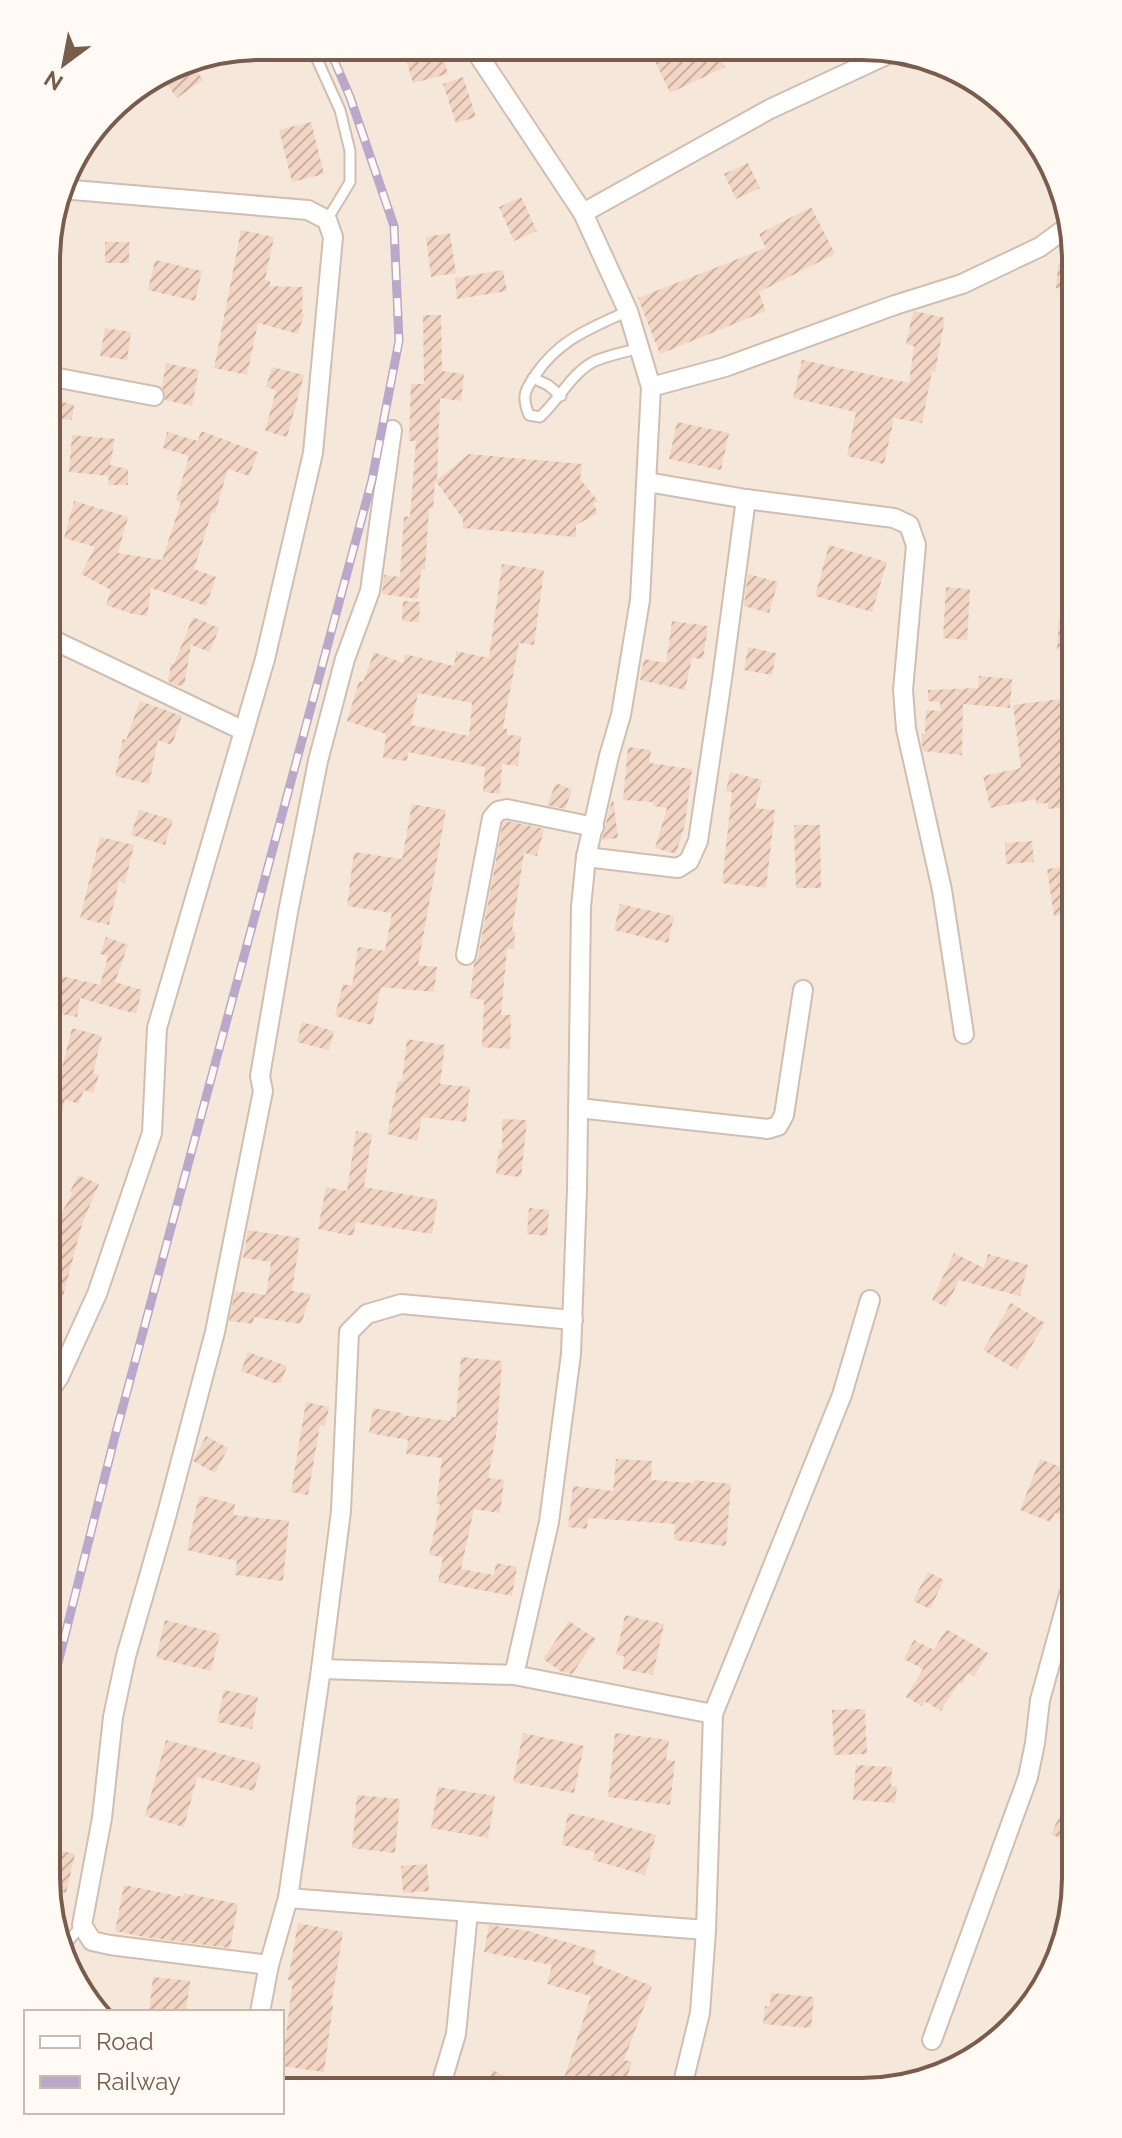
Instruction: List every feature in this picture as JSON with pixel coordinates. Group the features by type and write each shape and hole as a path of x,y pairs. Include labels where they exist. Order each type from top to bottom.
{"street":[{"path":"482,60 583,213 628,311 651,387 640,600 621,715 586,857 581,907 571,1354 549,1522 514,1675"},
{"path":"583,213 770,109 874,61"},
{"path":"60,1375 97,1294 152,1133 157,1028 265,659 313,453 333,237 327,220 308,210 73,190"},
{"path":"651,387 725,367 962,284 1040,247 1060,233"},
{"path":"60,378 154,396"},
{"path":"269,1965 110,1945 92,1941 82,1925 102,1818 113,1717 126,1656 215,1332 263,1091 260,1076 266,1032 318,761 345,659 370,591 392,430"},
{"path":"647,482 746,499 894,518 909,525 916,545 903,690 906,729 942,890 964,1034"},
{"path":"586,857 678,868 689,861 698,841 746,499"},
{"path":"60,643 244,731"},
{"path":"466,955 492,818 498,811 507,809 594,827"},
{"path":"578,1108 768,1129 778,1126 784,1115 803,990"},
{"path":"684,2078 700,2013 713,1714 842,1395 870,1300"},
{"path":"260,2010 269,1965 288,1898 321,1669 341,1511 349,1332 367,1314 401,1304 573,1320"},
{"path":"932,2040 1028,1777 1040,1700 1062,1627"},
{"path":"321,1669 514,1675 713,1714"},
{"path":"288,1898 706,1930"},
{"path":"443,2078 456,2034 468,1912"}],"lane":[{"path":"317,60 340,110 350,151 350,182 327,220"},
{"path":"628,311 586,329 553,351 525,390 524,403 529,415 540,417 573,379 593,362 640,348"},
{"path":"533,378 561,396"},
{"path":"70,1939 82,1925"}],"shaded area":[{"path":"247,60 862,60 901,64 950,81 994,110 1028,149 1051,196 1062,247 1062,1891 1047,1954 1021,2000 984,2037 938,2063 901,2074 862,2078 284,2078 284,2010 110,2010 94,1989 71,1942 64,1917 60,1878 62,234 75,184 87,160 110,128 138,101 160,87 221,64"}],"building":[{"path":"406,60 444,60 448,74 413,83"},
{"path":"655,60 725,60 722,61 725,67 670,93"},
{"path":"197,71 203,80 177,98 167,84"},
{"path":"463,77 476,117 456,123 443,84"},
{"path":"311,122 324,174 292,182 279,130"},
{"path":"748,163 760,188 736,199 724,174"},
{"path":"521,197 537,231 514,241 499,207"},
{"path":"811,207 835,254 759,292 766,311 660,354 638,298 766,248 759,234"},
{"path":"241,230 274,237 265,280 270,281 270,286 303,287 304,314 298,334 258,323 247,375 214,368"},
{"path":"450,233 456,273 431,277 426,237"},
{"path":"105,242 129,242 129,263 105,263"},
{"path":"155,260 202,271 195,301 148,290"},
{"path":"1058,264 1062,264 1062,289 1056,288"},
{"path":"503,270 507,291 457,299 455,278"},
{"path":"915,311 945,318 922,423 894,418 884,464 847,456 856,412 793,398 802,360 909,383 914,346 906,344"},
{"path":"423,315 441,315 442,371 464,374 461,401 440,398 437,480 469,454 582,464 580,479 598,501 593,504 598,513 576,525 576,537 463,528 463,519 435,480 433,509 429,508 425,570 421,569 418,599 382,594 384,575 400,577 404,516 410,517 416,441 409,441 411,384 424,384"},
{"path":"105,328 131,332 127,360 100,356"},
{"path":"166,363 199,370 192,406 165,400 162,387"},
{"path":"272,367 304,375 287,437 265,431 276,390 266,387"},
{"path":"60,401 74,405 72,420 60,419"},
{"path":"677,422 729,433 721,470 669,459"},
{"path":"201,431 258,452 249,476 228,469 215,513 212,512 194,569 216,577 206,606 151,588 147,616 106,605 111,590 81,574 95,547 64,538 74,501 128,517 118,553 162,560 181,502 176,500 189,456 163,448 167,432 198,441"},
{"path":"72,435 115,439 110,465 128,469 128,485 108,485 109,476 69,472"},
{"path":"829,545 887,562 872,612 815,596"},
{"path":"502,564 544,570 534,645 519,643 503,728 507,729 507,735 521,736 518,766 502,764 500,794 483,792 485,767 408,752 407,761 383,758 386,734 347,721 359,681 363,682 374,652 403,663 405,654 454,666 456,651 489,658","holes":["418,693 472,703 469,736 411,725"]},
{"path":"748,574 778,582 769,613 744,606"},
{"path":"946,587 970,589 967,640 943,638"},
{"path":"403,601 420,602 419,622 402,621"},
{"path":"193,617 219,628 210,652 191,645 184,686 175,685 168,681 171,664 174,664"},
{"path":"672,621 708,626 703,659 692,658 685,690 640,680 644,659 666,663"},
{"path":"1059,621 1062,621 1062,650 1057,649"},
{"path":"748,647 776,653 772,675 744,670"},
{"path":"979,676 1012,679 1010,708 963,704 962,755 923,751 926,710 941,711 940,702 928,701 928,690 978,688"},
{"path":"1062,699 1062,807 1048,809 1048,803 1036,804 1036,799 990,808 983,776 1021,768 1013,705"},
{"path":"140,701 182,716 172,745 158,740 149,784 115,776 123,739 126,740"},
{"path":"628,747 651,750 649,763 692,769 685,824 676,854 655,848 667,808 653,806 653,802 623,800"},
{"path":"730,772 762,780 755,808 775,810 766,888 722,883 732,792 726,791"},
{"path":"556,783 572,790 565,809 547,805"},
{"path":"613,799 618,838 602,840 610,807"},
{"path":"412,804 446,810 418,965 437,967 434,992 381,987 372,1025 335,1016 343,984 352,986 358,947 385,951 392,913 347,906 354,852 402,859"},
{"path":"139,810 173,820 165,845 131,835"},
{"path":"507,821 544,829 537,856 524,853 512,931 515,931 514,949 507,949 501,1015 511,1015 510,1049 482,1047 484,1000 470,998 503,823"},
{"path":"794,825 820,825 821,888 796,888"},
{"path":"100,837 134,845 125,883 119,881 109,925 80,918"},
{"path":"1032,841 1034,862 1006,864 1005,843"},
{"path":"1062,867 1062,914 1054,916 1047,869"},
{"path":"620,904 674,916 668,943 614,930"},
{"path":"106,937 128,945 115,982 142,990 136,1014 80,998 77,1017 60,1014 62,976 100,985 108,956 100,954"},
{"path":"302,1022 334,1031 329,1050 297,1042"},
{"path":"72,1028 102,1036 93,1073 99,1075 93,1093 84,1090 78,1104 65,1099 60,1123 61,1072"},
{"path":"407,1039 445,1045 440,1084 470,1087 466,1122 422,1117 417,1141 387,1134 398,1081 402,1081"},
{"path":"502,1119 527,1120 521,1177 496,1174 499,1149 502,1149"},
{"path":"356,1131 372,1134 364,1187 438,1200 432,1234 356,1222 353,1236 318,1229 326,1187 347,1191"},
{"path":"78,1175 99,1184 82,1224 60,1308 60,1216 73,1192 70,1192"},
{"path":"529,1208 549,1210 547,1236 527,1234"},
{"path":"248,1230 300,1238 292,1291 311,1294 301,1324 254,1317 253,1324 229,1321 235,1291 266,1295 271,1262 243,1258"},
{"path":"954,1253 984,1268 988,1254 1028,1265 1020,1296 959,1280 946,1307 932,1300"},
{"path":"1011,1303 1045,1323 1017,1370 983,1350"},
{"path":"248,1352 287,1366 281,1383 241,1371"},
{"path":"461,1357 502,1361 497,1430 488,1478 504,1480 500,1513 474,1509 461,1569 494,1575 496,1563 517,1567 512,1596 438,1582 443,1557 429,1555 440,1504 436,1504 442,1458 406,1454 408,1440 369,1433 373,1408 450,1421 451,1416 456,1417"},
{"path":"306,1402 329,1407 325,1426 320,1425 308,1495 291,1492"},
{"path":"206,1436 228,1448 215,1473 193,1461"},
{"path":"616,1459 652,1461 651,1480 731,1484 726,1546 674,1540 675,1524 588,1518 587,1529 568,1527 573,1486 613,1491"},
{"path":"1040,1459 1062,1468 1062,1516 1055,1513 1051,1522 1020,1510"},
{"path":"199,1495 235,1504 233,1515 289,1521 283,1581 235,1575 237,1561 187,1550"},
{"path":"928,1572 944,1580 930,1609 913,1601"},
{"path":"625,1615 664,1624 653,1675 623,1669 624,1656 616,1655"},
{"path":"165,1620 220,1634 211,1671 156,1658"},
{"path":"569,1621 596,1639 572,1674 562,1672 543,1659"},
{"path":"946,1629 988,1653 974,1677 968,1673 962,1684 959,1682 941,1711 924,1701 922,1706 906,1697 923,1669 904,1659 914,1640 934,1650"},
{"path":"224,1690 258,1697 252,1729 217,1722"},
{"path":"865,1709 867,1754 834,1755 832,1710"},
{"path":"523,1733 584,1746 574,1793 513,1782"},
{"path":"615,1733 669,1740 666,1760 675,1761 670,1805 608,1797"},
{"path":"166,1740 261,1764 254,1791 197,1777 184,1827 145,1816"},
{"path":"856,1765 892,1767 891,1786 897,1786 895,1803 853,1800"},
{"path":"438,1787 495,1796 488,1838 431,1828"},
{"path":"357,1795 400,1799 395,1853 352,1848"},
{"path":"1062,1811 1062,1839 1051,1834"},
{"path":"568,1813 656,1835 645,1875 593,1860 595,1852 562,1845"},
{"path":"60,1850 75,1854 66,1893 61,1892"},
{"path":"427,1864 429,1891 403,1893 401,1866"},
{"path":"124,1885 238,1904 230,1948 115,1931"},
{"path":"298,1923 343,1932 324,2072 284,2066 293,1980 288,1980"},
{"path":"489,1925 534,1932 597,1951 593,1963 652,1986 624,2060 632,2062 627,2077 564,2078 591,1996 547,1984 552,1965 484,1952"},
{"path":"153,1977 190,1981 186,2010 149,2010"},
{"path":"771,1993 814,1997 811,2028 763,2024 765,2006 770,2006"},
{"path":"493,2070 507,2078 489,2078"}],"railway":[{"path":"60,1655 115,1436 372,480 399,341 394,226 350,97 334,60"}]}
